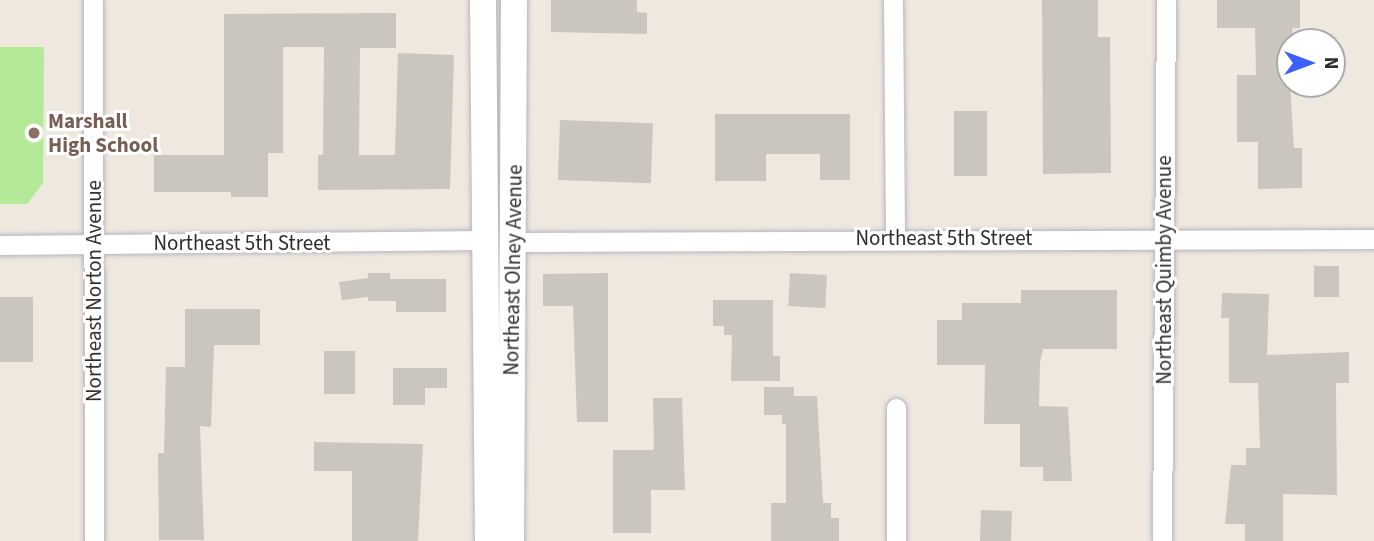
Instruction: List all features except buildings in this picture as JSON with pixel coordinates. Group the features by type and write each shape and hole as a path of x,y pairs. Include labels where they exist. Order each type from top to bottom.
{"main road":[{"name":"Northeast Olney Avenue","path":"484,0 488,541"},
{"name":"Northeast Olney Avenue","path":"511,541 514,0"}],"street":[{"name":"Northeast Norton Avenue","path":"93,0 94,541"},
{"path":"893,0 895,238"},
{"name":"Northeast Quimby Avenue","path":"1162,541 1166,0"},
{"name":"Northeast 5th Street","path":"514,242 1164,237 1374,239"},
{"name":"Northeast 5th Street","path":"0,245 484,240"},
{"path":"896,408 897,541"}],"green space":[{"path":"0,47 44,47 43,183 27,204 0,204"}],"place":[{"name":"Marshall High School","path":"34,133"}]}
